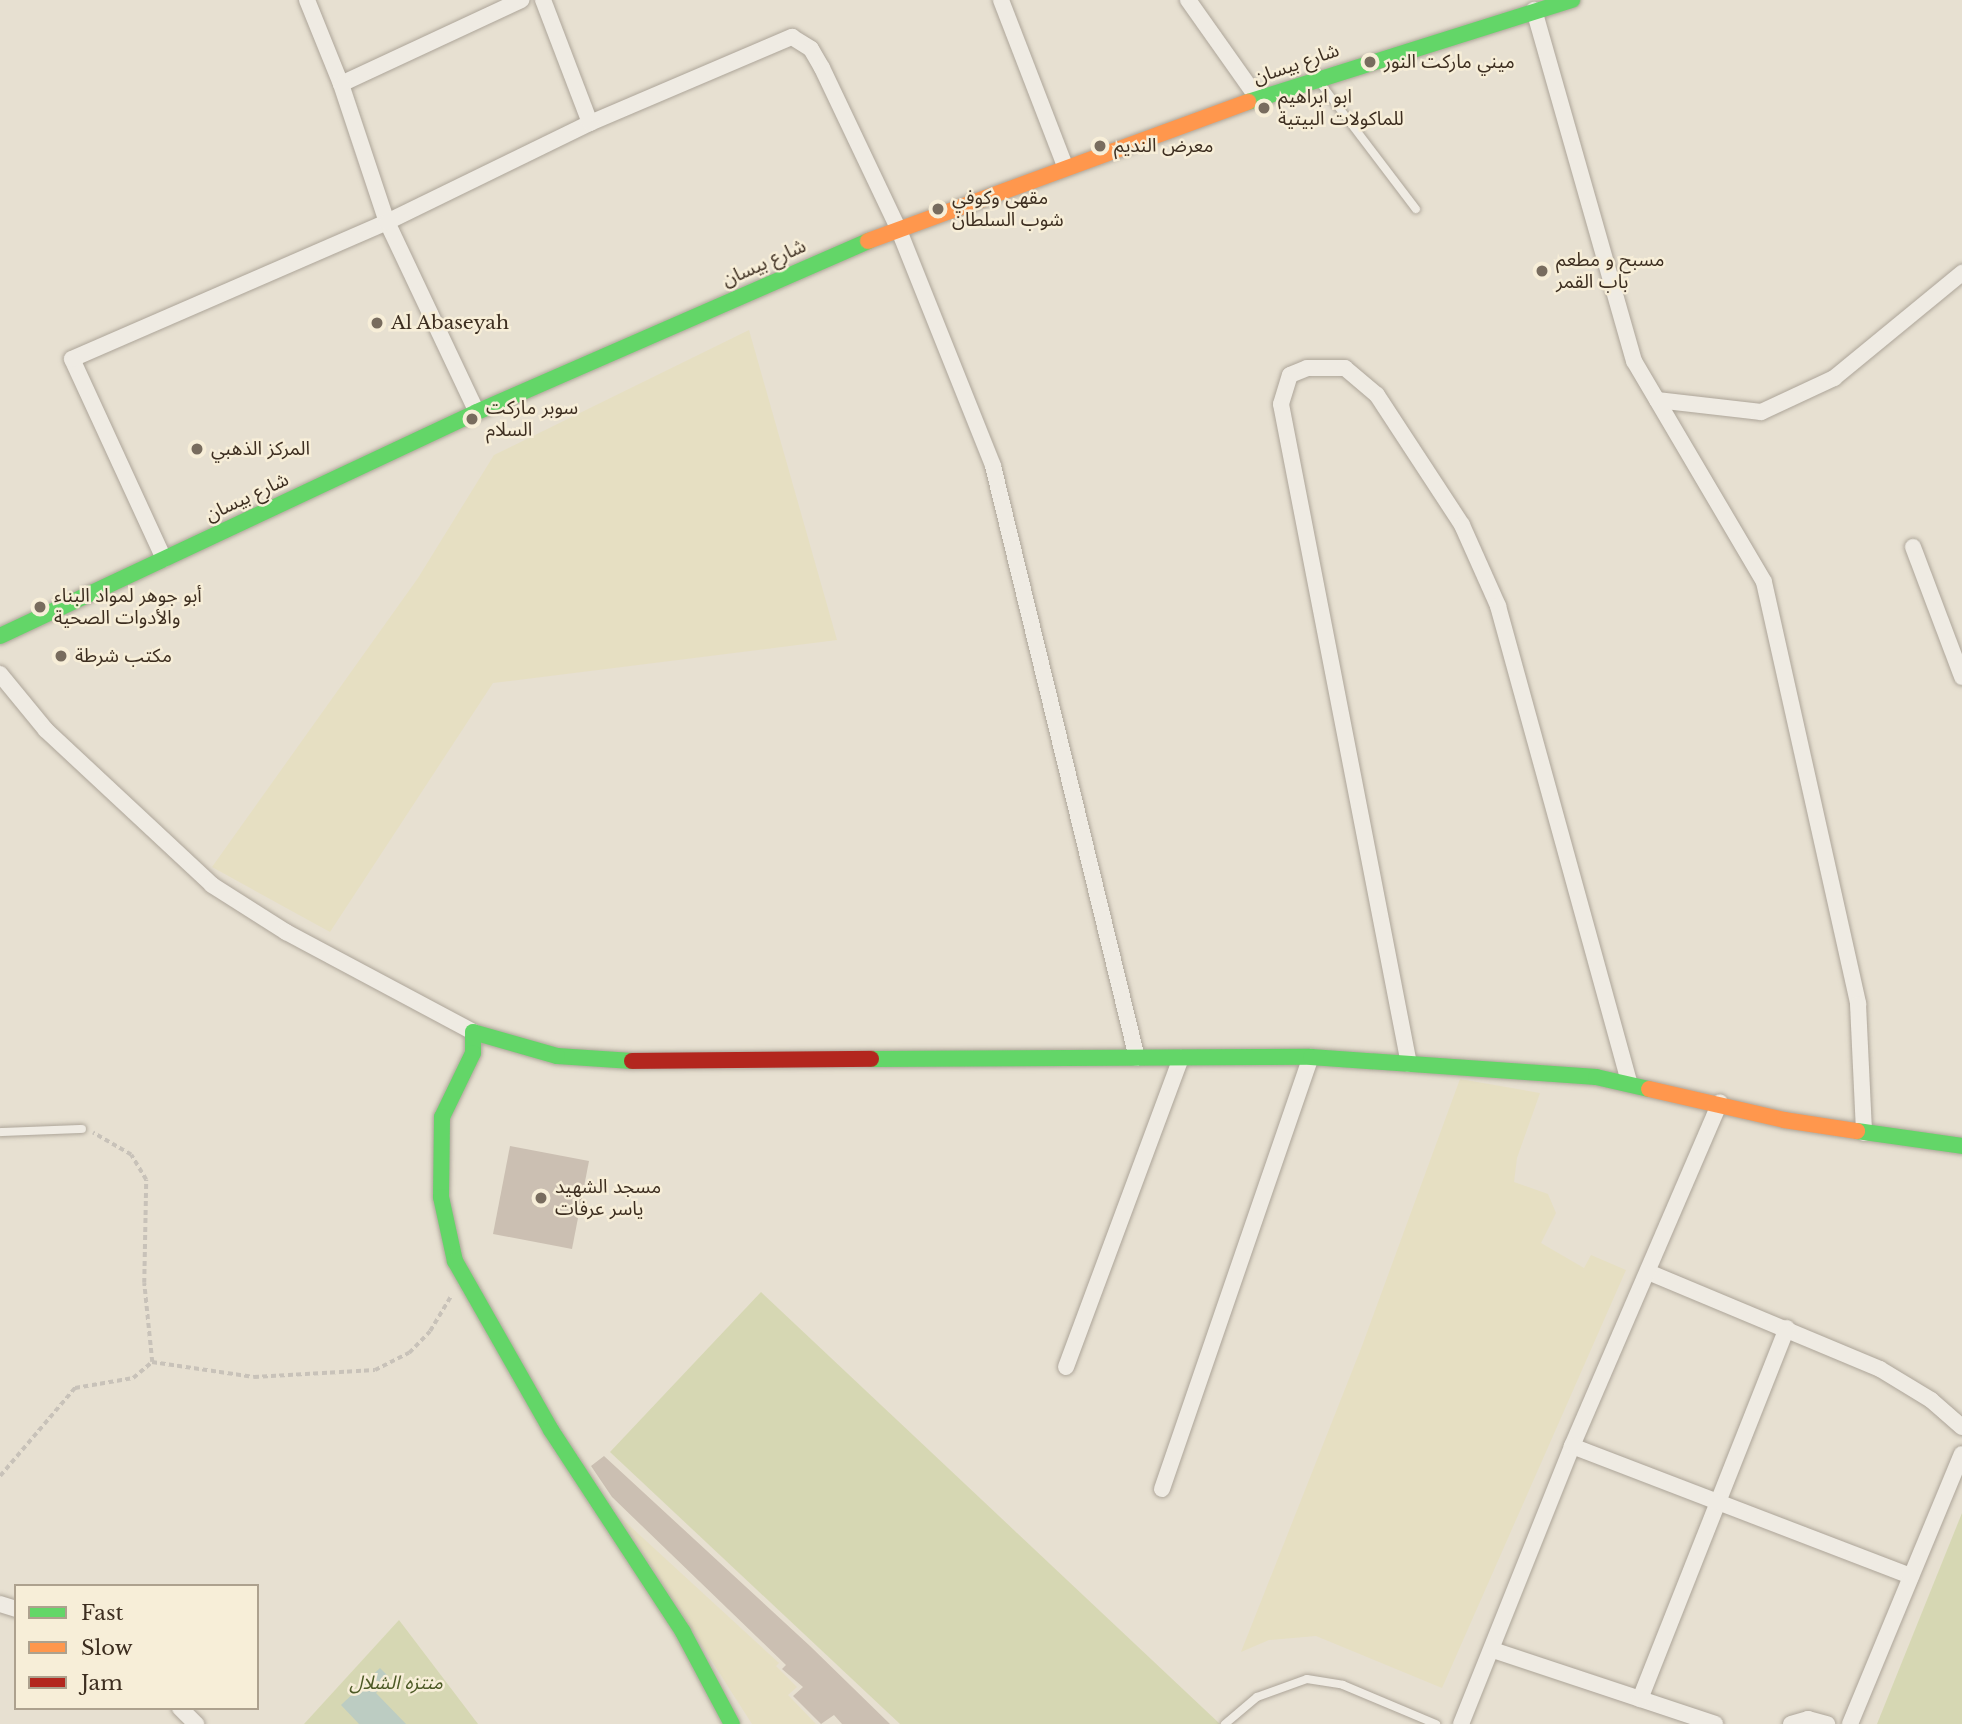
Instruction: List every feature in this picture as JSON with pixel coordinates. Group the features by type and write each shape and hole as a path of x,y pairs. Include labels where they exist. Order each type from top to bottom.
{"street":[{"path":"307,0 341,84 387,222 477,412"},
{"path":"341,84 521,0"},
{"path":"543,0 590,123"},
{"path":"1001,0 1065,166"},
{"path":"1188,0 1258,99"},
{"name":"شارع بيسان","path":"0,636 477,412 898,228 1317,78 1572,0"},
{"path":"1534,10 1634,361 1764,582 1857,1004 1864,1133"},
{"path":"164,559 72,359 387,222 590,123 792,37 802,40 822,68 898,228 993,466 1137,1058"},
{"path":"1657,400 1761,412 1834,378 1962,274"},
{"path":"1409,1064 1281,404 1290,375 1307,368 1345,368 1377,395 1428,468 1483,571 1498,606 1629,1083"},
{"path":"1913,547 1962,677"},
{"path":"0,674 55,739 212,885 286,932 473,1032 548,1053 599,1061 1311,1057 1629,1083 1864,1133 1962,1146"},
{"path":"473,1032 473,1053 442,1116 444,1226 463,1276 551,1430 683,1632 732,1724"},
{"path":"1162,1489 1311,1057"},
{"path":"1066,1367 1181,1058"},
{"path":"1461,1724 1493,1650 1529,1546 1720,1103"},
{"path":"1648,1272 1787,1328 1902,1381 1962,1427"},
{"path":"1640,1699 1787,1328"},
{"path":"1572,1446 1911,1576"},
{"path":"1850,1724 1962,1454"},
{"path":"1493,1650 1714,1724"},
{"path":"182,1710 196,1724"},
{"path":"1791,1724 1808,1718 1827,1724"}],"lane":[{"path":"1317,78 1416,209"},
{"path":"0,1132 82,1129"},
{"path":"1225,1724 1257,1697 1307,1679 1343,1685 1436,1724"}],"path":[{"path":"82,1129 131,1155 146,1180 144,1283 152,1362"},
{"path":"0,1476 75,1388 133,1378 152,1362 254,1377 375,1370 409,1353 430,1331 463,1276"}],"shaded area":[{"path":"749,330 837,640 493,683 330,932 212,867 418,578 494,455"},
{"path":"1460,1079 1540,1093 1517,1158 1514,1182 1548,1194 1556,1213 1541,1243 1584,1268 1591,1255 1626,1270 1442,1688 1316,1636 1269,1640 1241,1652 1362,1346"},
{"path":"619,1516 779,1663 776,1666 797,1687 788,1695 816,1724 752,1724"},
{"path":"380,1668 390,1678 376,1693 406,1724 359,1724 341,1705"}],"green space":[{"path":"761,1292 1220,1724 900,1724 610,1452"},
{"path":"1962,1513 1962,1724 1877,1724"},
{"name":"منتزه الشلال","path":"399,1620 478,1724 304,1724"}],"building":[{"name":"مسجد الشهيد ياسر عرفات","path":"510,1146 589,1161 572,1249 493,1234"},
{"path":"604,1456 810,1646 890,1724 842,1724 834,1715 821,1724 793,1696 803,1687 782,1669 786,1665 612,1497 591,1466"}],"traffic: fast":[{"path":"1248,102 1572,0"},
{"path":"0,636 477,412 868,241"},
{"path":"632,1061 557,1056 473,1032 473,1053 442,1117 441,1197 455,1261 551,1430 683,1632 732,1724"},
{"path":"871,1059 1311,1057 1596,1077 1649,1089"},
{"path":"1857,1131 1962,1146"}],"traffic: slow":[{"path":"868,241 1248,102"},
{"path":"1649,1089 1784,1120 1857,1131"}],"traffic: jam":[{"path":"632,1061 871,1059"}],"place":[{"name":"ميني ماركت النور","path":"1370,62"},
{"name":"ابو ابراهيم للماكولات البيتية","path":"1264,108"},
{"name":"معرض النديم","path":"1100,146"},
{"name":"مقهى وكوفي شوب السلطان","path":"938,209"},
{"name":"مسبح و مطعم باب القمر","path":"1542,271"},
{"name":"Al Abaseyah","path":"377,323"},
{"name":"سوبر ماركت السلام","path":"472,419"},
{"name":"المركز الذهبي","path":"197,449"},
{"name":"أبو جوهر لمواد البناء والأدوات الصحية","path":"40,607"},
{"name":"مكتب شرطة","path":"61,656"},
{"name":"مسجد الشهيد ياسر عرفات","path":"541,1198"}]}
